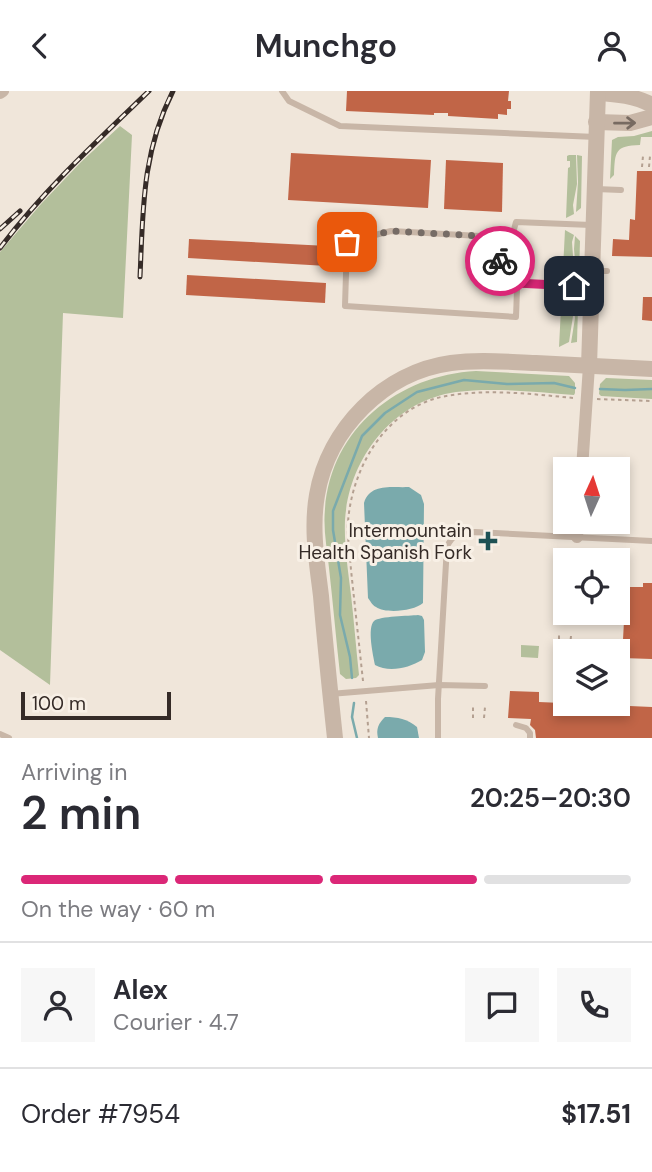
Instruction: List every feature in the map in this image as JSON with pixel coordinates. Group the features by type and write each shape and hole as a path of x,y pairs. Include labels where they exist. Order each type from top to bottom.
{"street":[{"path":"583,457 597,277 593,225 598,92 632,97 652,105"},
{"path":"596,130 652,117"},
{"path":"335,738 315,532 319,483 344,429 367,403 395,382 432,367 451,363 483,361 652,369"}],"lane":[{"path":"282,91 289,101 340,126 596,130"},
{"path":"594,189 621,190"},
{"path":"480,236 480,247 494,260 518,262 516,317 345,306 347,242 391,231 480,236 513,233 516,222 593,225"},
{"path":"517,283 597,277"},
{"path":"438,738 447,546 452,537 459,533 475,532 652,541"},
{"path":"330,694 439,685 485,686"},
{"path":"516,725 526,728 530,738"},
{"path":"0,734 9,738"}],"path":[{"path":"642,167 643,156"},
{"path":"649,167 650,156"},
{"path":"363,679 348,523 354,488 372,449 387,428 422,403 459,394 506,393 577,398"},
{"path":"598,399 652,401"},
{"path":"366,701 369,738"},
{"path":"473,707 473,718"},
{"path":"484,718 485,707"}],"green space":[{"path":"120,126 132,135 123,318 63,313 50,685 0,650 0,252 81,162"},
{"path":"652,131 652,137 641,137 640,145 618,151 614,175 610,179 612,140"},
{"path":"576,155 577,184 574,214 566,218 570,167 567,156"},
{"path":"577,155 582,156 581,208 576,212 578,182"},
{"path":"565,230 574,235 571,294 573,316 569,342 559,347"},
{"path":"575,236 580,241 577,342 571,343 575,318"},
{"path":"476,371 569,376 575,383 575,393 499,390 456,392 413,407 394,420 378,436 355,475 348,497 345,539 359,675 346,679 340,674 324,524 330,480 340,454 355,431 374,411 396,395 421,383"},
{"path":"606,378 652,380 652,399 601,396 600,384"},
{"path":"521,645 539,646 538,658 521,657"}],"water":[{"path":"409,487 421,495 424,504 423,603 407,610 381,609 368,598 364,503 376,489"},
{"path":"418,615 424,620 425,652 422,660 399,669 386,669 375,665 371,635 374,621"},
{"path":"385,717 402,719 413,724 417,727 419,738 378,738 378,727"}],"building":[{"path":"347,91 509,91 511,109 507,109 507,115 498,114 498,119 448,116 448,113 434,115 346,111"},
{"path":"291,153 431,160 428,208 288,200"},
{"path":"446,160 503,163 502,212 444,209"},
{"path":"637,171 652,171 652,257 612,256 613,239 629,240 630,219 635,220"},
{"path":"189,239 328,246 327,266 188,258"},
{"path":"187,275 326,283 325,303 186,295"},
{"path":"643,297 652,297 652,321 642,320"},
{"path":"643,583 652,583 652,659 630,658 630,639 623,639 624,625 630,625 630,587 643,587"},
{"path":"510,691 539,692 539,702 553,703 553,716 630,716 630,706 652,707 652,738 536,738 535,730 530,725 531,719 508,718"}],"waterway":[{"path":"352,678 340,615 341,578 333,530 333,511 362,436 385,413 417,392 464,380 507,384 554,383 575,388"},
{"path":"600,389 652,389"},
{"path":"354,703 352,717 357,738"}],"railway":[{"path":"0,248 53,186 149,91"},
{"path":"140,277 150,159 155,136 173,91"},
{"path":"0,229 20,211"}],"way so far":[{"path":"347,242 391,231 480,236 480,247 494,260 500,261"}],"place":[{"name":"Intermountain Health Spanish Fork","path":"488,541"}],"route":[{"path":"500,261 518,262 517,283 574,286"}]}
